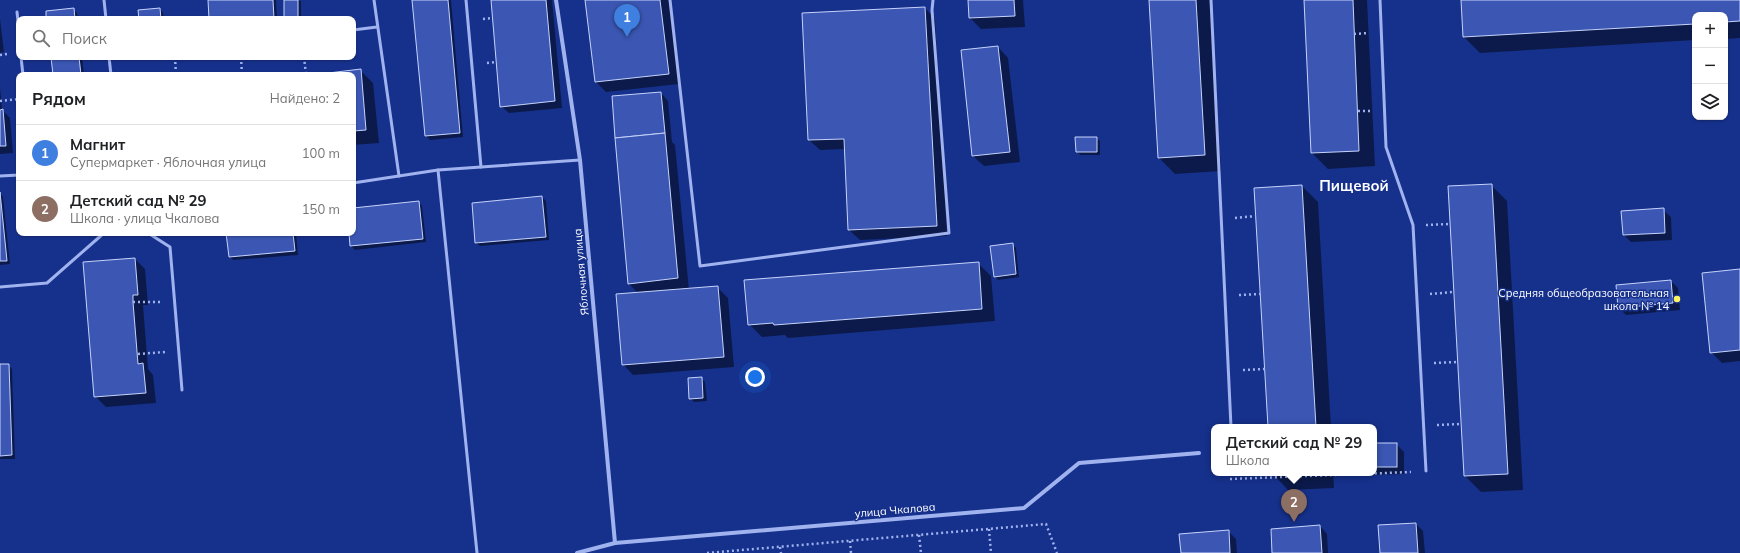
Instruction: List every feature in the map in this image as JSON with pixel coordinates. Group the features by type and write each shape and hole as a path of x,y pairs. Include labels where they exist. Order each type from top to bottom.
{"street":[{"name":"Яблочная улица","path":"556,0 580,160 615,543"},
{"name":"улица Чкалова","path":"577,553 615,543 1024,508 1079,463 1199,453"}],"lane":[{"path":"104,0 106,16"},
{"path":"374,0 398,176"},
{"path":"466,0 481,167"},
{"path":"670,0 700,266 949,233 932,10 933,0"},
{"path":"1212,0 1231,424"},
{"path":"1380,0 1386,147 1413,225 1426,471"},
{"path":"17,12 17,16"},
{"path":"356,30 377,27"},
{"path":"21,60 23,72"},
{"path":"109,60 111,72"},
{"path":"356,183 438,170 580,160"},
{"path":"438,170 476,553"},
{"path":"0,176 16,174"},
{"path":"0,287 47,283 101,236"},
{"path":"153,236 170,247 182,390"}],"path":[{"path":"175,60 176,72"},
{"path":"241,60 242,72"},
{"path":"304,60 306,72"},
{"path":"0,101 16,99"},
{"path":"1222,218 1256,216"},
{"path":"1413,225 1450,224"},
{"path":"1417,294 1453,292"},
{"path":"1225,296 1260,294"},
{"path":"133,302 175,301"},
{"path":"138,354 179,352"},
{"path":"1421,364 1457,362"},
{"path":"1229,371 1264,369"},
{"path":"1424,426 1461,424"},
{"path":"1377,473 1426,471"},
{"path":"1230,479 1304,476"},
{"path":"707,553 1046,524 1057,553"},
{"path":"989,529 991,553"},
{"path":"919,535 921,553"},
{"path":"850,541 851,553"},
{"path":"780,547 781,553"}],"building":[{"path":"208,0 273,0 274,16 209,16"},
{"path":"284,0 298,0 298,16 284,16"},
{"path":"412,0 448,0 460,133 425,136"},
{"path":"491,0 546,0 555,101 500,107"},
{"path":"585,0 660,0 669,74 595,82"},
{"path":"968,0 1014,0 1015,16 969,18"},
{"path":"1149,0 1196,0 1205,155 1158,158"},
{"path":"1304,0 1353,0 1359,151 1311,153"},
{"path":"1461,0 1740,0 1740,21 1728,22 1728,12 1692,12 1692,24 1463,37"},
{"path":"925,7 937,226 848,230 844,139 808,140 802,13"},
{"path":"74,8 75,16 46,16 46,11"},
{"path":"160,8 161,16 139,16 138,10"},
{"path":"998,46 1010,152 972,156 961,50"},
{"path":"51,60 79,60 81,72 53,72"},
{"path":"361,69 366,130 356,131 356,72 336,72"},
{"path":"661,92 665,133 615,138 612,96"},
{"path":"3,109 6,146 0,146 0,110"},
{"path":"665,133 678,278 628,284 615,138"},
{"path":"1075,137 1097,137 1097,152 1076,152"},
{"path":"1492,184 1508,474 1464,476 1448,186"},
{"path":"1302,185 1316,424 1268,424 1254,188"},
{"path":"0,192 7,261 0,261"},
{"path":"542,196 546,237 475,243 472,203"},
{"path":"419,201 423,239 350,246 349,236 356,236 356,208"},
{"path":"1664,208 1665,233 1623,235 1621,211"},
{"path":"226,236 293,236 295,251 229,257"},
{"path":"1013,243 1016,274 994,277 990,246"},
{"path":"135,258 138,295 133,295 133,302 138,364 143,363 146,393 94,397 83,262"},
{"path":"979,262 982,309 774,325 773,323 748,325 744,280"},
{"path":"1740,269 1740,350 1710,353 1702,273"},
{"path":"1671,280 1673,303 1618,308 1616,285"},
{"path":"718,286 724,357 622,365 616,294"},
{"path":"0,364 9,364 12,455 0,456"},
{"path":"702,377 703,398 689,399 688,378"},
{"path":"1377,443 1397,443 1397,467 1377,467"},
{"path":"1416,523 1418,553 1380,553 1378,525"},
{"path":"1320,525 1322,553 1272,553 1271,529"},
{"path":"1229,530 1230,553 1181,553 1179,534"}],"place":[{"name":"Магнит","path":"627,37"},
{"name":"Средняя общеобразовательная школа № 14","path":"1677,299"},
{"name":"Детский сад № 29","path":"1294,522"}],"district":[{"name":"Пищевой","path":"1354,185"}]}
